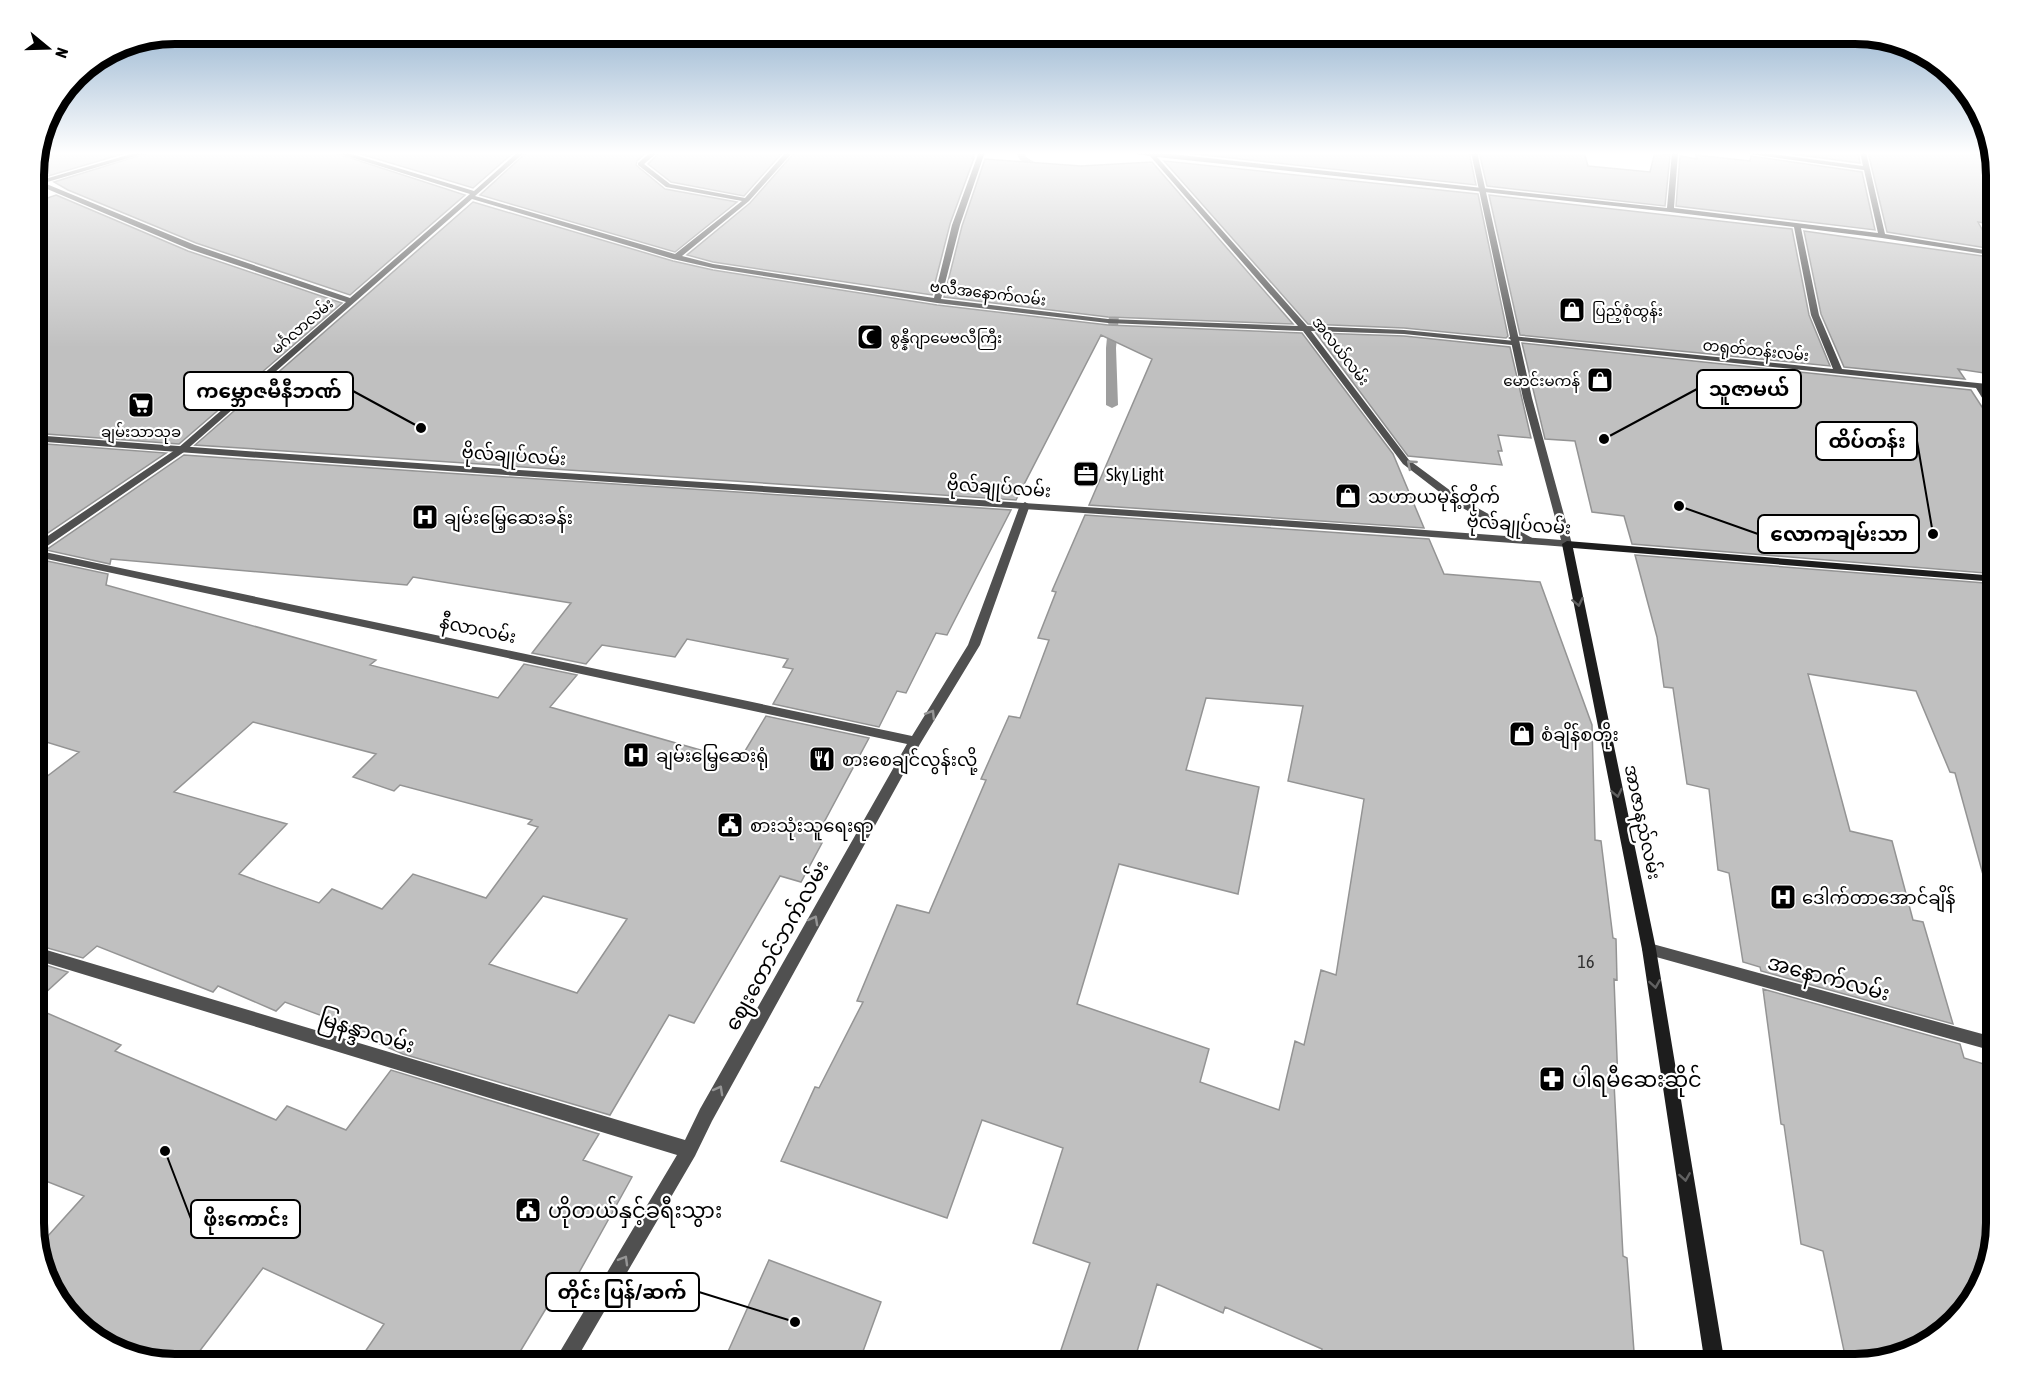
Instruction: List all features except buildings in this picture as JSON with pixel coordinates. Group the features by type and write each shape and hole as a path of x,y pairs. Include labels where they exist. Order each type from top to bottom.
{"main road":[{"name":"ဗိုလ်ချုပ်လမ်း","path":"1567,544 1986,578"},
{"name":"အာဇာနည်လမ်း","path":"1567,544 1649,950 1713,1354"}],"street":[{"path":"118,217 192,248 351,301"},
{"name":"မင်္ဂလာလမ်း","path":"44,544 181,450 447,217"},
{"name":"ဗလီအနောက်လမ်း","path":"546,217 713,266 936,301 1108,321 1304,327 1512,341"},
{"path":"676,257 726,217"},
{"path":"936,301 959,217"},
{"name":"အလယ်လမ်း","path":"1206,217 1304,327 1406,462 1459,501 1530,541"},
{"name":"အာဇာနည်လမ်း","path":"1487,217 1512,341 1544,473 1567,544"},
{"path":"1727,217 1882,236 1986,252"},
{"path":"1878,217 1882,236"},
{"path":"1797,226 1815,315 1839,372"},
{"name":"တရုတ်တန်းလမ်း","path":"1512,341 1986,387"},
{"path":"1979,386 1986,397"},
{"name":"ဗိုလ်ချုပ်လမ်း","path":"44,439 1567,544"},
{"name":"ဈေးတောင်ဘက်လမ်း","path":"568,1354 689,1150 706,1114 915,741 974,645 1025,505"},
{"name":"နီလာလမ်း","path":"44,554 915,741"},
{"name":"အနောက်လမ်း","path":"1649,950 1986,1042"},
{"name":"မြနန္ဒာလမ်း","path":"44,955 689,1150"}],"waterway":[{"path":"1110,299 1115,305 1111,348 1112,405"}],"place":[{"name":"ပြည့်စုံထွန်း","path":"1572,310"},
{"name":"စွန္နီဂျာမေဗလီကြီး","path":"870,337"},
{"name":"မောင်းမကန်","path":"1600,380"},
{"name":"ချမ်းသာသုခ","path":"141,405"},
{"name":"ကမ္ဘောဇမီနီဘဏ်","path":"421,428"},
{"name":"သူဇာမယ်","path":"1604,439"},
{"name":"Sky Light","path":"1086,474"},
{"name":"သဟာယမုန့်တိုက်","path":"1348,496"},
{"name":"လောကချမ်းသာ","path":"1679,506"},
{"name":"ချမ်းမြေ့ဆေးခန်း","path":"425,517"},
{"name":"ထိပ်တန်း","path":"1933,534"},
{"name":"စံချိန်စတိုး","path":"1522,734"},
{"name":"ချမ်းမြေ့ဆေးရုံ","path":"636,755"},
{"name":"စားစေချင်လွန်းလို့","path":"822,759"},
{"name":"စားသုံးသူရေးရာ","path":"730,825"},
{"name":"ဒေါက်တာအောင်ချိန်","path":"1783,897"},
{"name":"ပါရမီဆေးဆိုင်","path":"1552,1079"},
{"name":"ဖိုးကောင်း","path":"165,1151"},
{"name":"ဟိုတယ်နှင့်ခရီးသွား","path":"528,1210"},
{"name":"တိုင်း ပြန်/ဆက်","path":"795,1322"}]}
